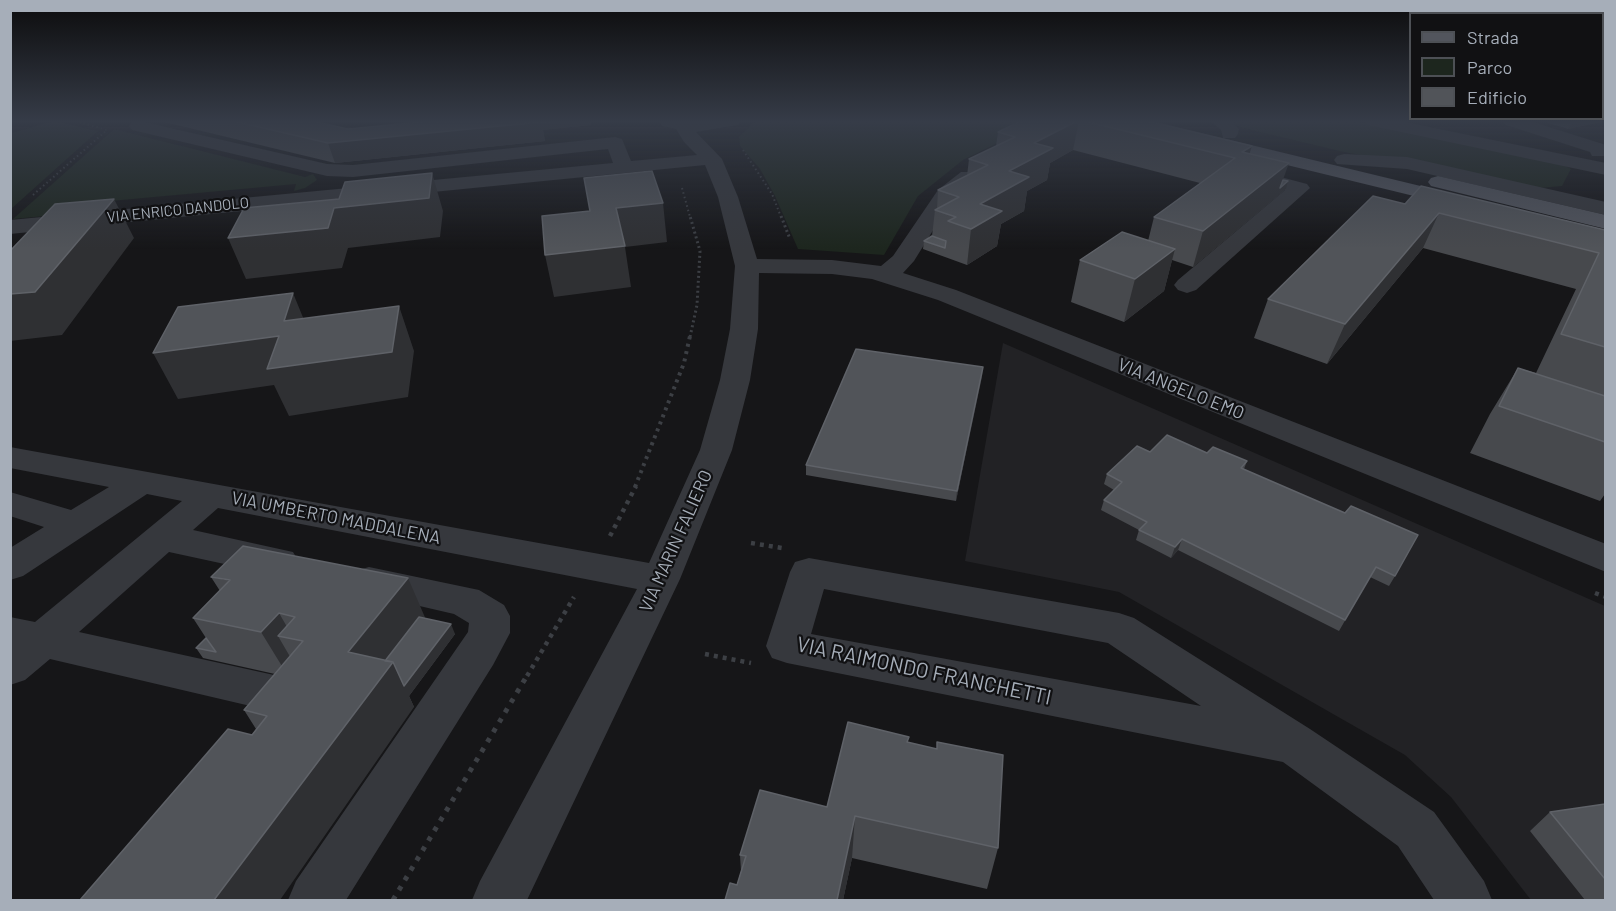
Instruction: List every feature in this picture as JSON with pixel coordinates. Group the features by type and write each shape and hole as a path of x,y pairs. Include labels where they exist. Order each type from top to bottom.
{"main road":[{"path":"1305,164 1605,236"},
{"path":"1359,164 1605,222"}],"street":[{"path":"299,164 327,170 353,171 423,164"},
{"name":"VIA ENRICO DANDOLO","path":"10,227 662,164"},
{"name":"VIA MARIN FALIERO","path":"499,900 661,579 716,450 735,380 742,339 747,266 728,197 714,164"},
{"path":"886,275 902,261 945,194 984,164"},
{"path":"1409,164 1605,209"},
{"path":"1578,164 1600,168"},
{"path":"1187,285 1300,188 1219,167"},
{"path":"1550,196 1575,194 1600,168"},
{"path":"345,194 353,171"},
{"name":"VIA ANGELO EMO","path":"747,266 832,267 886,275 947,295 1605,560"},
{"name":"VIA UMBERTO MADDALENA","path":"10,457 661,579"},
{"path":"10,566 141,482"},
{"path":"21,648 162,537 211,495"},
{"path":"10,504 76,524"},
{"path":"162,537 465,601 490,616 489,633 478,653 315,900"},
{"name":"VIA RAIMONDO FRANCHETTI","path":"1294,744 787,646 809,572 1119,629 1294,744 1416,829 1465,900"},
{"path":"21,648 274,693 283,703 276,720 255,747"}],"path":[{"path":"28,200 69,164"},
{"path":"752,164 772,194 792,245"},
{"path":"751,543 783,548"},
{"path":"705,654 752,664"}],"shaded area":[{"path":"1003,343 1605,606 1605,900 1531,900 1451,797 1405,755 1119,592 965,561"}],"green space":[{"path":"11,164 62,164 11,209"},
{"path":"75,164 251,164 305,177 313,174 317,180 305,188 294,191 296,184 56,206 46,216 13,219"},
{"path":"755,164 959,164 918,196 884,255 798,249 775,196"},
{"path":"1407,164 1557,164 1571,169 1562,186 1540,188"}],"building":[{"path":"983,164 1023,164 1009,171 1029,177 980,204 1002,211 971,229 948,221 956,217 935,210 959,197 938,190 988,165"},
{"path":"1227,164 1288,164 1203,231 1154,217"},
{"path":"652,171 663,203 616,208 625,246 545,255 542,216 590,211 584,178"},
{"path":"432,173 429,198 334,208 328,228 228,238 244,208 339,199 345,182"},
{"path":"1421,186 1605,230 1605,347 1561,334 1599,253 1439,213 1345,324 1268,299 1373,196 1405,204"},
{"path":"114,199 35,292 10,294 10,251 55,204"},
{"path":"1122,232 1175,249 1135,279 1080,260"},
{"path":"932,236 946,241 945,248 924,241"},
{"path":"293,293 284,321 399,306 392,352 267,369 279,336 153,353 178,307"},
{"path":"856,349 983,367 957,491 806,465"},
{"path":"1518,368 1605,396 1605,442 1499,406"},
{"path":"1167,435 1207,453 1213,447 1247,461 1241,468 1345,513 1351,506 1418,535 1395,576 1376,567 1345,620 1182,539 1175,547 1139,530 1147,522 1104,500 1122,482 1107,474 1137,446 1150,452"},
{"path":"243,546 408,578 348,652 393,662 214,900 80,900 228,729 252,735 267,716 244,710 303,641 278,636 295,617 279,613 261,632 193,618 230,580 211,577"},
{"path":"419,617 451,624 404,686 393,662 385,661"},
{"path":"206,638 216,652 196,648"},
{"path":"848,722 909,737 907,742 937,749 937,742 1003,755 998,848 855,816 837,900 725,900 730,883 737,885 746,856 740,855 760,790 827,807"},
{"path":"1605,804 1605,879 1550,812"}]}
